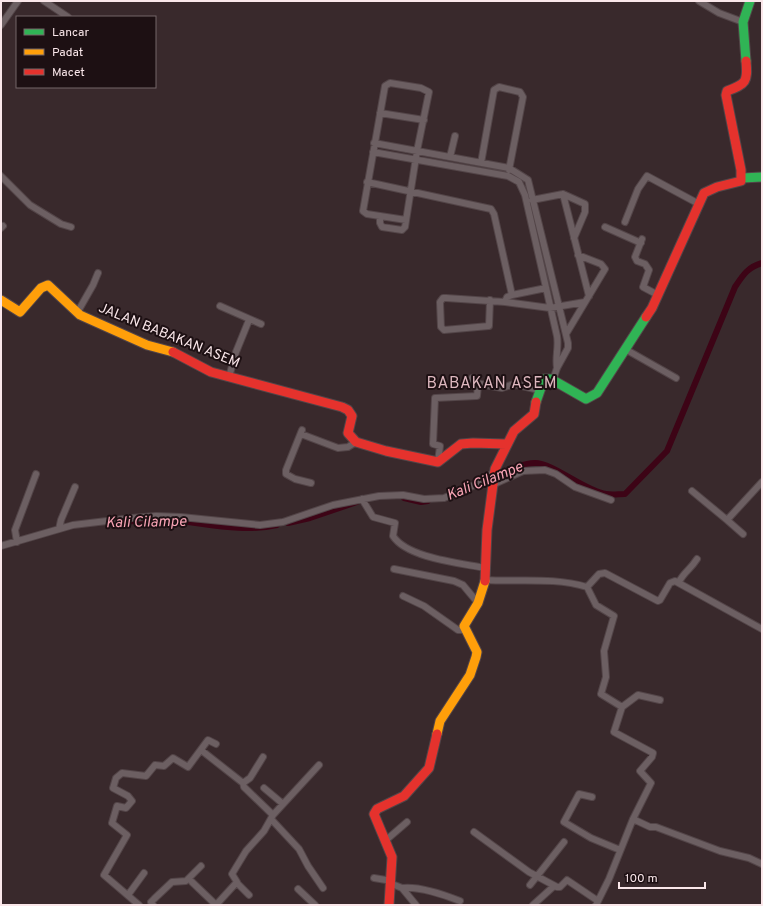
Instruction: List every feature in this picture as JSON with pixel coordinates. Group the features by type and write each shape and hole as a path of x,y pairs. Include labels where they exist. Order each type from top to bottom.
{"street":[{"path":"1,25 18,1"},
{"path":"44,1 66,16"},
{"path":"699,1 719,13 743,22"},
{"path":"742,178 726,95 727,91 745,83 746,75 743,22 750,1"},
{"path":"380,216 380,223 382,227 402,230 405,227 428,91 406,85 387,84 374,143 363,211 367,214 380,216 406,220"},
{"path":"481,163 494,90 499,87 520,92 523,94 508,176"},
{"path":"380,113 424,120"},
{"path":"450,157 455,136"},
{"path":"374,143 510,168 528,180 535,200 568,348 556,368 553,380"},
{"path":"373,152 508,176 519,182 523,189 558,347 555,361 556,368"},
{"path":"1,176 30,204 61,224 71,227"},
{"path":"625,222 638,189 647,176 699,204"},
{"path":"403,596 424,606 458,630 463,630 478,602 485,580 484,568 493,478 506,444 518,427 534,414 539,390 544,379 548,378 553,380 582,398 588,399 597,393 643,324 706,191 739,182 742,178 762,177"},
{"path":"367,182 489,207 493,210 512,295"},
{"path":"526,202 563,194 586,206 574,238"},
{"path":"563,194 589,296"},
{"path":"605,226 641,241 636,259 645,264 649,270 643,287 658,295"},
{"path":"566,334 606,270 601,264 578,255"},
{"path":"77,313 98,273"},
{"name":"JALAN BABAKAN ASEM","path":"1,300 20,312 41,288 48,284 77,313 139,342 170,350 204,369 342,407 351,414 348,433 356,442"},
{"path":"505,302 507,298 512,295 546,288"},
{"path":"490,300 489,326 451,330 444,330 441,328 439,310 442,299 490,300 550,308 585,302"},
{"path":"220,306 261,324"},
{"path":"229,377 236,352 249,320"},
{"path":"625,349 676,378"},
{"path":"472,378 474,383 478,385 502,388 514,384 539,390"},
{"path":"438,462 440,446 432,444 435,398 477,396 478,385"},
{"path":"311,482 295,479 286,474 286,470 302,432 338,448 348,447 356,442 386,451 438,462 444,460 456,447 463,444 506,444"},
{"path":"1,546 73,525 156,516 260,526 283,522 320,508 399,495 424,499 444,498 478,484 489,477 493,478 523,471 545,470 556,474 575,487 611,500"},
{"path":"16,542 16,530 36,474"},
{"path":"727,520 762,482"},
{"path":"59,529 74,487"},
{"path":"692,491 743,534"},
{"path":"363,502 373,517 395,523 393,536 398,543 440,560 484,568"},
{"path":"679,582 684,573 691,569 696,559"},
{"path":"394,569 454,581 463,585 478,602"},
{"path":"587,587 596,576 605,573 658,601 671,581 679,582 762,629"},
{"path":"485,580 558,580 587,587 596,605 614,616 604,651 606,675 601,695 622,706"},
{"path":"389,905 392,882 392,857 384,841 375,816 375,811 404,796 429,768 440,721 470,675 476,657 476,646 464,626"},
{"path":"474,832 537,876 554,886 559,888 567,880 597,903 633,819 650,786 650,781 640,771 652,757 652,753 614,732 622,706 638,695 660,700"},
{"path":"139,905 104,875 127,835 112,823 115,808 117,806 126,808 132,801 128,796 113,788 115,781 122,773 146,776 155,765 164,766 173,758 188,767 208,740 216,744"},
{"path":"202,750 243,783 244,787 299,849 308,866 323,888"},
{"path":"243,783 250,778 263,757"},
{"path":"250,895 237,883 238,882 232,874 246,851 264,831 272,817 319,765"},
{"path":"264,788 283,804"},
{"path":"592,797 579,794 564,822 591,838 620,850"},
{"path":"633,819 650,827 656,826 720,851 749,858 762,864"},
{"path":"384,841 407,822"},
{"path":"530,885 564,842"},
{"path":"153,905 151,902 154,898 172,882 186,881 201,866"},
{"path":"128,895 144,873"},
{"path":"374,878 392,882 402,888 416,905"},
{"path":"192,882 216,905 237,883"},
{"path":"533,905 554,886"},
{"path":"402,888 414,887 440,893 460,901"},
{"path":"298,889 315,905"}],"waterway":[{"name":"Kali Cilampe","path":"491,479 518,466 535,463 551,467 598,492 608,494 625,494 667,451 735,287 746,272 762,263"},
{"name":"Kali Cilampe","path":"404,498 421,502 428,501"},
{"name":"Kali Cilampe","path":"288,523 310,518 357,502"},
{"name":"Kali Cilampe","path":"115,523 156,519 237,528 277,525"}],"traffic: fast":[{"path":"746,61 743,22 750,1"},
{"path":"742,178 762,177"},
{"path":"536,402 544,379 551,379 586,399 597,393 646,317"}],"traffic: slow":[{"path":"1,300 20,312 41,288 48,285 80,315 147,345 173,352"},
{"path":"437,734 440,721 470,675 476,657 477,652 464,626 478,603 485,581"}],"traffic: jam":[{"path":"646,317 652,308 704,193 717,187 741,181 741,170 726,95 727,91 742,84 746,78 746,61"},
{"path":"173,352 211,372 342,407 348,410 352,416 348,433 356,442 386,451 438,462 461,444 506,444"},
{"path":"485,581 487,530 495,469 514,431 534,414 536,402"},
{"path":"389,905 392,857 374,814 377,809 404,796 429,768 437,734"}],"district":[{"name":"BABAKAN ASEM","path":"492,384"}]}
